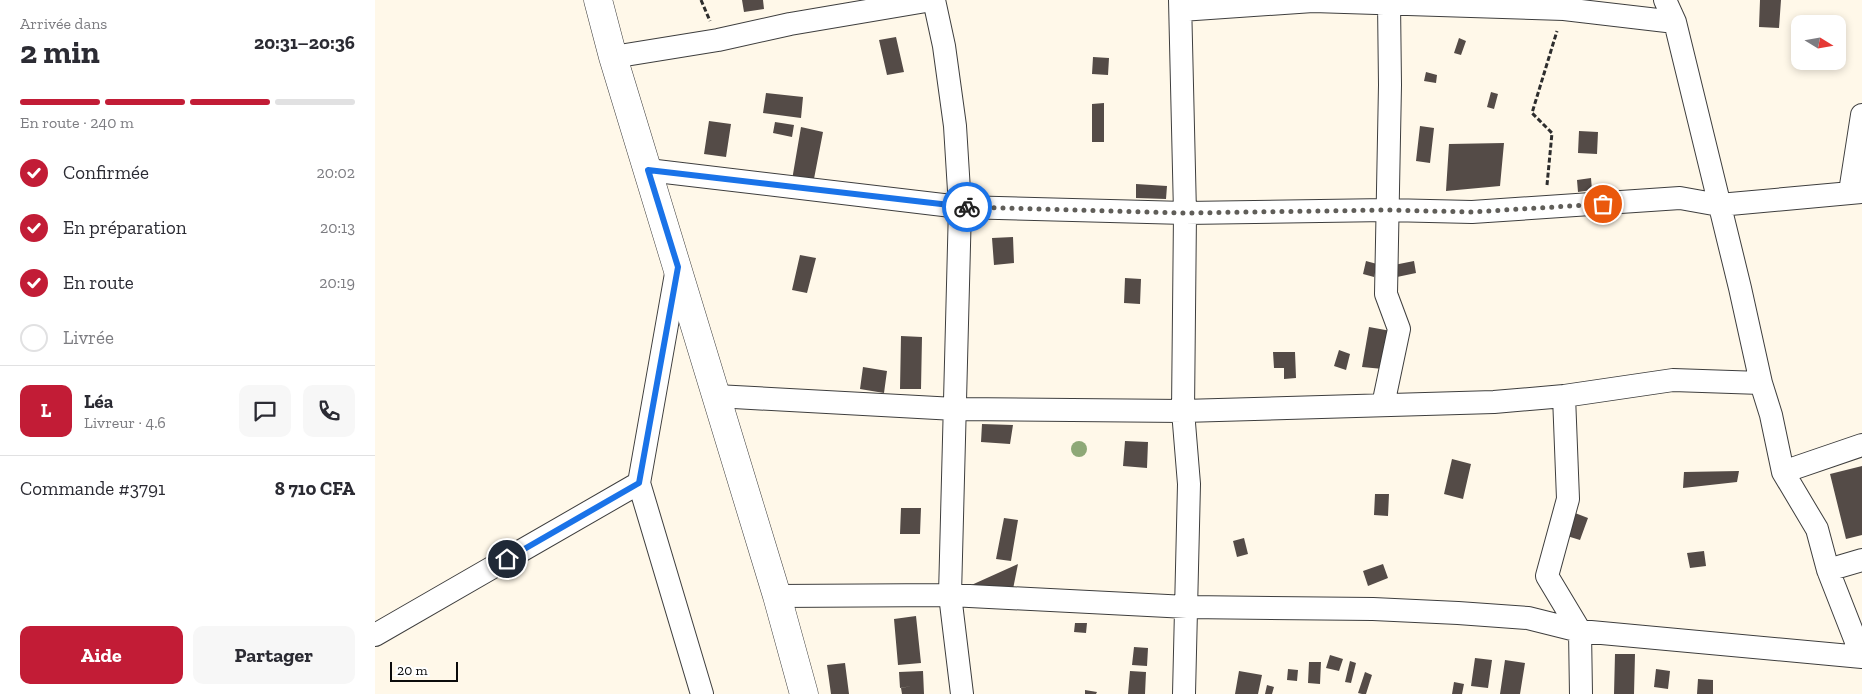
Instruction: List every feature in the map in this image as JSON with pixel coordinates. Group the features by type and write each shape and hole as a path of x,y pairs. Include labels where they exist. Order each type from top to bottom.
{"street":[{"path":"598,0 613,57 777,596 804,694"},
{"path":"613,57 718,40 790,24 933,0 944,46 955,126 960,207 950,595 962,694"},
{"path":"777,596 950,595 1187,607 1373,609 1458,613 1528,618 1580,631 1862,657 1828,570 1817,530 1783,472 1771,415 1761,383 1740,288 1675,22 1665,0"},
{"path":"1184,694 1189,484 1183,411 1185,213 1181,5 1313,1 1564,8 1675,22"},
{"path":"1383,405 1399,329 1386,294 1390,85 1389,3"},
{"path":"648,170 960,207 1185,213 1387,210 1472,212 1681,198 1719,205 1856,192 1862,115"},
{"path":"678,267 639,483 702,694"},
{"path":"716,396 955,409 1183,411 1494,402 1564,396 1673,380 1761,383"},
{"path":"1564,396 1568,499 1547,576 1580,631 1581,694"},
{"path":"1783,472 1862,445"},
{"path":"375,635 639,483"},
{"path":"1828,570 1862,560"}],"path":[{"path":"1544,207 1552,132 1532,114 1564,8"}],"building":[{"path":"742,0 763,0 764,9 744,12"},
{"path":"1760,0 1781,0 1779,28 1759,27"},
{"path":"896,37 904,72 887,75 879,40"},
{"path":"1459,38 1466,41 1461,55 1454,53"},
{"path":"1093,57 1109,58 1108,75 1092,74"},
{"path":"1426,72 1437,75 1436,83 1424,81"},
{"path":"1491,92 1498,94 1494,109 1487,107"},
{"path":"766,93 803,97 801,118 763,113"},
{"path":"1104,103 1104,142 1092,142 1092,104"},
{"path":"709,121 731,124 726,157 704,154"},
{"path":"775,122 794,125 792,137 773,133"},
{"path":"1420,126 1434,128 1430,163 1416,161"},
{"path":"801,127 823,132 813,184 792,180"},
{"path":"1579,131 1598,132 1597,154 1578,153"},
{"path":"1504,143 1500,186 1446,191 1449,144"},
{"path":"1591,178 1592,190 1578,192 1577,180"},
{"path":"1136,184 1167,186 1166,199 1136,198"},
{"path":"1013,237 1014,263 994,265 992,238"},
{"path":"800,255 816,258 807,293 792,290"},
{"path":"1366,261 1377,264 1374,277 1363,274"},
{"path":"1414,261 1416,273 1397,277 1394,265"},
{"path":"1125,278 1141,279 1140,304 1124,303"},
{"path":"1369,327 1391,331 1383,369 1362,367"},
{"path":"901,336 922,337 921,389 900,389"},
{"path":"1339,350 1350,354 1346,370 1334,366"},
{"path":"1273,352 1295,352 1296,378 1284,379 1284,368 1274,368"},
{"path":"863,367 887,371 884,393 860,389"},
{"path":"982,424 1013,425 1010,444 981,442"},
{"path":"1125,441 1148,442 1147,468 1123,466"},
{"path":"1452,459 1471,464 1463,499 1444,494"},
{"path":"1862,466 1862,535 1846,539 1830,474"},
{"path":"1739,471 1737,482 1683,488 1684,472"},
{"path":"1375,494 1389,494 1388,516 1374,515"},
{"path":"901,508 921,508 920,534 900,534"},
{"path":"1575,513 1588,518 1580,540 1567,536"},
{"path":"1004,518 1018,520 1011,561 996,559"},
{"path":"1244,538 1248,554 1237,557 1233,541"},
{"path":"1704,551 1706,566 1690,568 1687,553"},
{"path":"1018,564 1013,589 967,587"},
{"path":"1383,564 1388,578 1368,586 1363,571"},
{"path":"916,616 921,663 898,665 894,619"},
{"path":"1075,623 1087,623 1086,633 1074,632"},
{"path":"1134,647 1148,648 1147,666 1132,665"},
{"path":"1615,654 1635,654 1634,694 1614,694"},
{"path":"1330,655 1343,659 1339,671 1326,668"},
{"path":"1475,658 1492,660 1488,688 1471,686"},
{"path":"1505,660 1525,663 1520,694 1500,694"},
{"path":"1350,661 1356,663 1351,683 1345,682"},
{"path":"1309,662 1321,662 1320,684 1308,683"},
{"path":"845,663 849,694 831,694 827,665"},
{"path":"1288,669 1298,670 1297,681 1287,680"},
{"path":"1656,669 1670,671 1668,689 1654,687"},
{"path":"923,671 924,694 902,694 901,688 912,686 900,688 899,672"},
{"path":"1130,671 1146,672 1145,694 1128,694"},
{"path":"1239,671 1262,675 1258,694 1235,694"},
{"path":"1365,672 1372,675 1366,694 1362,694 1358,693"},
{"path":"1698,679 1713,680 1713,694 1697,694"},
{"path":"1454,682 1464,684 1462,694 1452,694"},
{"path":"1267,685 1274,687 1272,694 1265,694"},
{"path":"1085,690 1097,692 1096,694 1085,694"}],"way so far":[{"path":"967,207 1185,213 1387,210 1472,212 1603,204"}],"route":[{"path":"507,559 639,483 678,267 648,170 967,207"}]}
